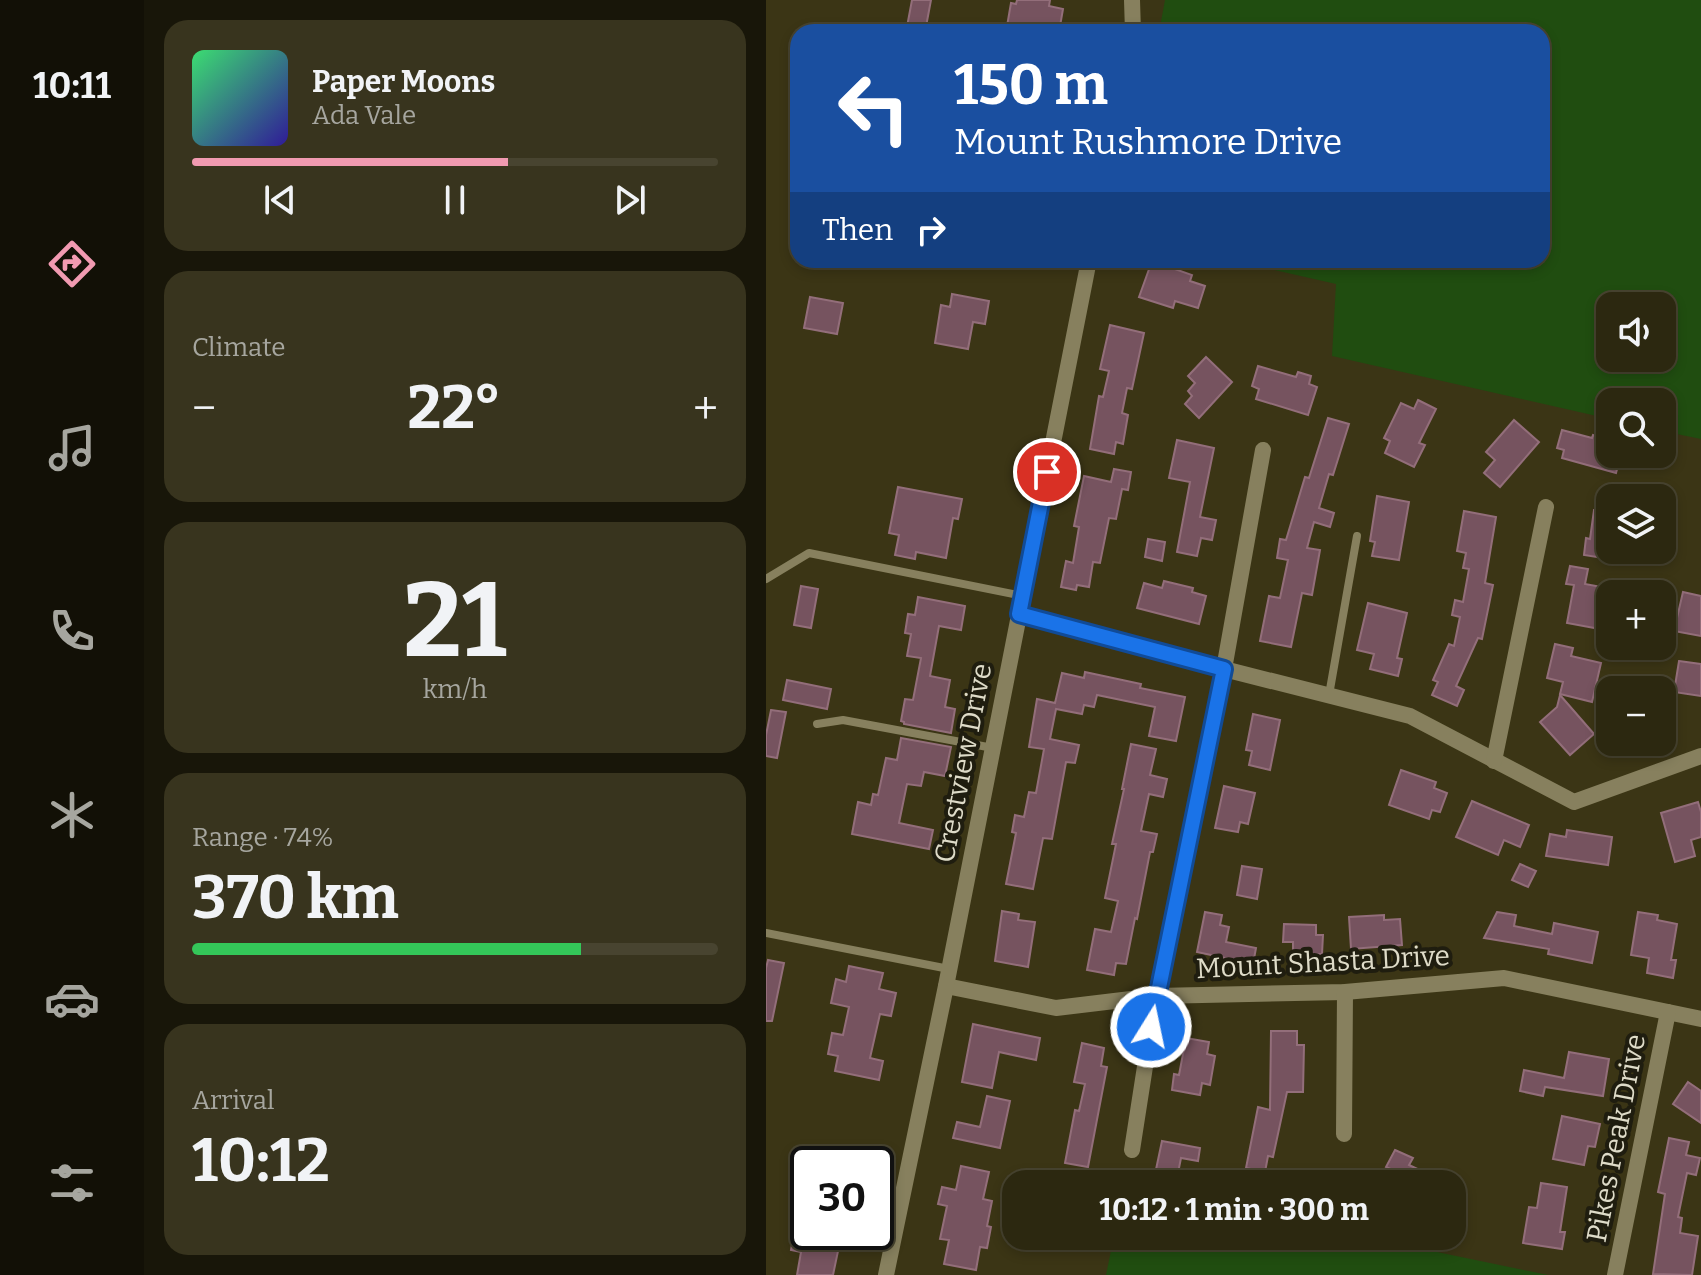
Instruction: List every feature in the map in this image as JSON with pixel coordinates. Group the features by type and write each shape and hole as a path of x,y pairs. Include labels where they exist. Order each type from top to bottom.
{"street":[{"path":"1132,0 1133,24"},
{"name":"Crestview Drive","path":"886,1275 948,978 1087,268"},
{"path":"1132,1150 1156,996 1224,669 1263,450"},
{"path":"1494,761 1546,507"},
{"path":"1019,614 1410,716 1574,802 1701,756"},
{"name":"Mount Shasta Drive","path":"948,978 1056,1008 1156,996 1345,992 1504,978 1701,1019"},
{"path":"1344,1134 1345,992"},
{"name":"Pikes Peak Drive","path":"1615,1275 1668,1012"}],"lane":[{"path":"1328,696 1357,536"},
{"path":"766,579 809,553 1023,596"},
{"path":"817,724 843,720 993,748"},
{"path":"766,933 948,978"}],"green space":[{"path":"1165,0 1701,0 1701,439 1676,434 1676,388 1596,388 1596,416 1332,356 1336,284 1266,268 1550,268 1550,24 1160,24"},
{"path":"1111,1250 1427,1250 1548,1275 1106,1275"}],"building":[{"path":"912,0 931,0 926,24 908,24"},
{"path":"1017,0 1050,0 1049,6 1063,9 1060,24 1007,24 1011,3 1016,4"},
{"path":"1149,268 1172,268 1192,275 1190,281 1205,286 1198,308 1175,301 1173,308 1139,297"},
{"path":"952,294 989,301 985,324 973,322 968,349 935,343 941,305 950,307"},
{"path":"810,297 843,303 837,334 804,328"},
{"path":"1110,325 1144,333 1132,389 1127,388 1122,413 1128,415 1123,444 1116,442 1114,454 1090,449 1099,396 1103,397 1109,371 1100,369"},
{"path":"1206,357 1232,382 1199,418 1185,404 1192,396 1188,391 1195,383 1188,376"},
{"path":"1258,366 1296,377 1298,372 1311,376 1309,384 1317,387 1308,415 1256,399 1259,389 1252,386"},
{"path":"1418,400 1436,409 1419,443 1425,445 1414,467 1385,453 1390,441 1384,438 1401,403 1414,409"},
{"path":"1328,418 1349,424 1319,508 1334,513 1330,527 1314,522 1307,548 1320,550 1312,595 1302,593 1291,647 1260,641 1269,596 1280,598 1288,560 1277,558 1280,539 1286,540 1305,477 1309,478"},
{"path":"1514,420 1539,442 1500,487 1484,473 1495,460 1486,452"},
{"path":"1562,430 1592,438 1596,436 1596,467 1562,458 1564,450 1557,448"},
{"path":"1177,440 1214,448 1200,517 1216,520 1212,540 1201,538 1197,556 1177,552 1190,482 1169,478"},
{"path":"1598,468 1617,468 1616,473"},
{"path":"1114,469 1131,472 1128,490 1122,489 1116,519 1109,518 1100,563 1093,562 1089,587 1077,585 1076,590 1061,587 1066,561 1073,563 1079,527 1074,526 1084,476 1111,482"},
{"path":"898,487 962,499 958,519 953,518 946,558 916,552 915,559 895,555 899,535 889,533"},
{"path":"1377,496 1409,502 1399,560 1372,556 1375,542 1370,541"},
{"path":"1596,510 1596,557 1584,555 1586,538 1590,539"},
{"path":"1464,511 1496,517 1485,583 1493,585 1482,639 1478,638 1456,686 1464,690 1457,706 1432,695 1438,682 1433,680 1449,644 1454,646 1460,617 1452,615 1455,600 1463,602 1469,569 1463,568 1466,553 1457,551"},
{"path":"1148,539 1165,542 1162,561 1145,557"},
{"path":"1570,566 1588,569 1585,584 1596,586 1596,628 1567,623 1574,585 1566,584"},
{"path":"1164,581 1193,588 1192,592 1206,596 1199,624 1137,608 1144,583 1162,588"},
{"path":"801,586 818,589 811,628 794,625"},
{"path":"1683,592 1701,596 1701,636 1676,631"},
{"path":"918,597 965,606 961,630 939,626 930,676 950,680 945,707 955,709 951,733 901,721 905,699 913,700 921,658 907,656 911,634 905,633 908,614 915,615"},
{"path":"1368,603 1407,613 1397,658 1402,659 1398,676 1370,669 1374,654 1357,650"},
{"path":"1555,644 1573,648 1571,656 1601,663 1592,702 1560,694 1563,682 1547,678"},
{"path":"1679,661 1701,664 1701,696 1676,692"},
{"path":"1085,672 1185,697 1176,741 1149,736 1155,707 1097,695 1094,707 1084,705 1082,714 1056,709 1050,739 1079,745 1075,763 1066,762 1052,839 1043,838 1033,889 1006,884 1016,833 1012,832 1015,815 1024,817 1029,792 1036,793 1044,749 1029,747 1037,699 1055,703 1062,673 1084,678"},
{"path":"787,680 831,689 827,709 783,700"},
{"path":"1560,695 1594,734 1570,755 1540,722 1557,707"},
{"path":"771,710 786,712 777,758 766,756"},
{"path":"1253,714 1280,720 1270,770 1249,765 1252,751 1246,750"},
{"path":"901,738 951,747 945,776 924,772 921,786 907,784 899,823 933,830 929,849 852,834 858,802 871,805 873,794 878,795 886,758 897,760"},
{"path":"1131,744 1156,749 1150,775 1167,779 1163,797 1149,794 1141,831 1157,834 1153,852 1150,852 1126,964 1116,963 1114,975 1087,970 1095,929 1111,932 1118,901 1105,898"},
{"path":"1401,770 1436,782 1434,788 1447,793 1440,812 1432,810 1429,819 1389,805"},
{"path":"1224,786 1255,793 1248,824 1240,822 1238,832 1215,828"},
{"path":"1472,801 1529,825 1520,847 1504,840 1498,855 1456,837"},
{"path":"1698,802 1701,837 1691,840 1695,856 1675,862 1661,813"},
{"path":"1567,830 1612,837 1608,865 1546,856 1550,834 1566,837"},
{"path":"1520,864 1536,871 1528,887 1512,880"},
{"path":"1242,866 1262,869 1257,899 1237,895"},
{"path":"1002,911 1019,914 1018,920 1035,922 1028,967 995,961"},
{"path":"1205,912 1222,915 1220,925 1229,927 1226,942 1256,948 1253,964 1197,952"},
{"path":"1497,912 1516,915 1514,926 1552,934 1554,923 1598,932 1592,963 1548,954 1549,949 1484,938"},
{"path":"1638,912 1658,915 1657,920 1677,924 1671,960 1676,960 1673,978 1647,973 1649,958 1631,955"},
{"path":"1384,915 1384,920 1400,919 1402,945 1351,949 1349,917"},
{"path":"1284,924 1316,925 1316,935 1323,935 1322,954 1293,954 1293,942 1283,942"},
{"path":"768,960 784,963 772,1021 766,1021"},
{"path":"849,966 883,973 879,989 896,993 891,1016 880,1014 870,1058 883,1061 879,1080 835,1071 838,1056 828,1054 832,1033 843,1035 849,1007 831,1003 836,979 846,982"},
{"path":"973,1024 1040,1038 1036,1060 999,1052 992,1088 962,1082"},
{"path":"1271,1031 1297,1031 1297,1045 1304,1045 1303,1092 1287,1092 1273,1157 1268,1156 1265,1170 1246,1168 1258,1107 1270,1110"},
{"path":"1186,1038 1209,1042 1207,1054 1215,1056 1210,1085 1202,1083 1200,1095 1172,1090 1174,1074 1179,1075"},
{"path":"1082,1043 1104,1048 1101,1066 1107,1067 1088,1167 1065,1163 1075,1110 1079,1111 1085,1084 1074,1082"},
{"path":"1569,1052 1609,1059 1603,1096 1545,1087 1543,1096 1520,1091 1524,1070 1564,1078"},
{"path":"1688,1082 1701,1091 1701,1123 1673,1104"},
{"path":"987,1096 1010,1101 1000,1148 953,1138 957,1122 980,1127"},
{"path":"1562,1116 1600,1124 1595,1147 1588,1146 1584,1165 1553,1159"},
{"path":"1669,1138 1689,1142 1686,1155 1700,1158 1696,1175 1687,1173 1678,1217 1682,1218 1680,1233 1698,1236 1692,1275 1653,1274 1665,1194 1658,1192"},
{"path":"1162,1141 1200,1148 1198,1161 1181,1158 1179,1170 1156,1170"},
{"path":"1395,1150 1413,1158 1409,1165 1420,1170 1393,1170 1386,1167"},
{"path":"961,1166 989,1172 983,1199 992,1201 987,1226 991,1227 987,1248 980,1247 976,1270 944,1264 949,1240 940,1239 947,1206 938,1204 942,1187 956,1190"},
{"path":"1541,1183 1567,1187 1560,1232 1565,1232 1562,1249 1523,1243 1529,1207 1537,1208"},
{"path":"791,1250 838,1250 833,1275 797,1275 801,1252"}],"route":[{"path":"1047,472 1019,614 1224,669 1151,1027"}]}
